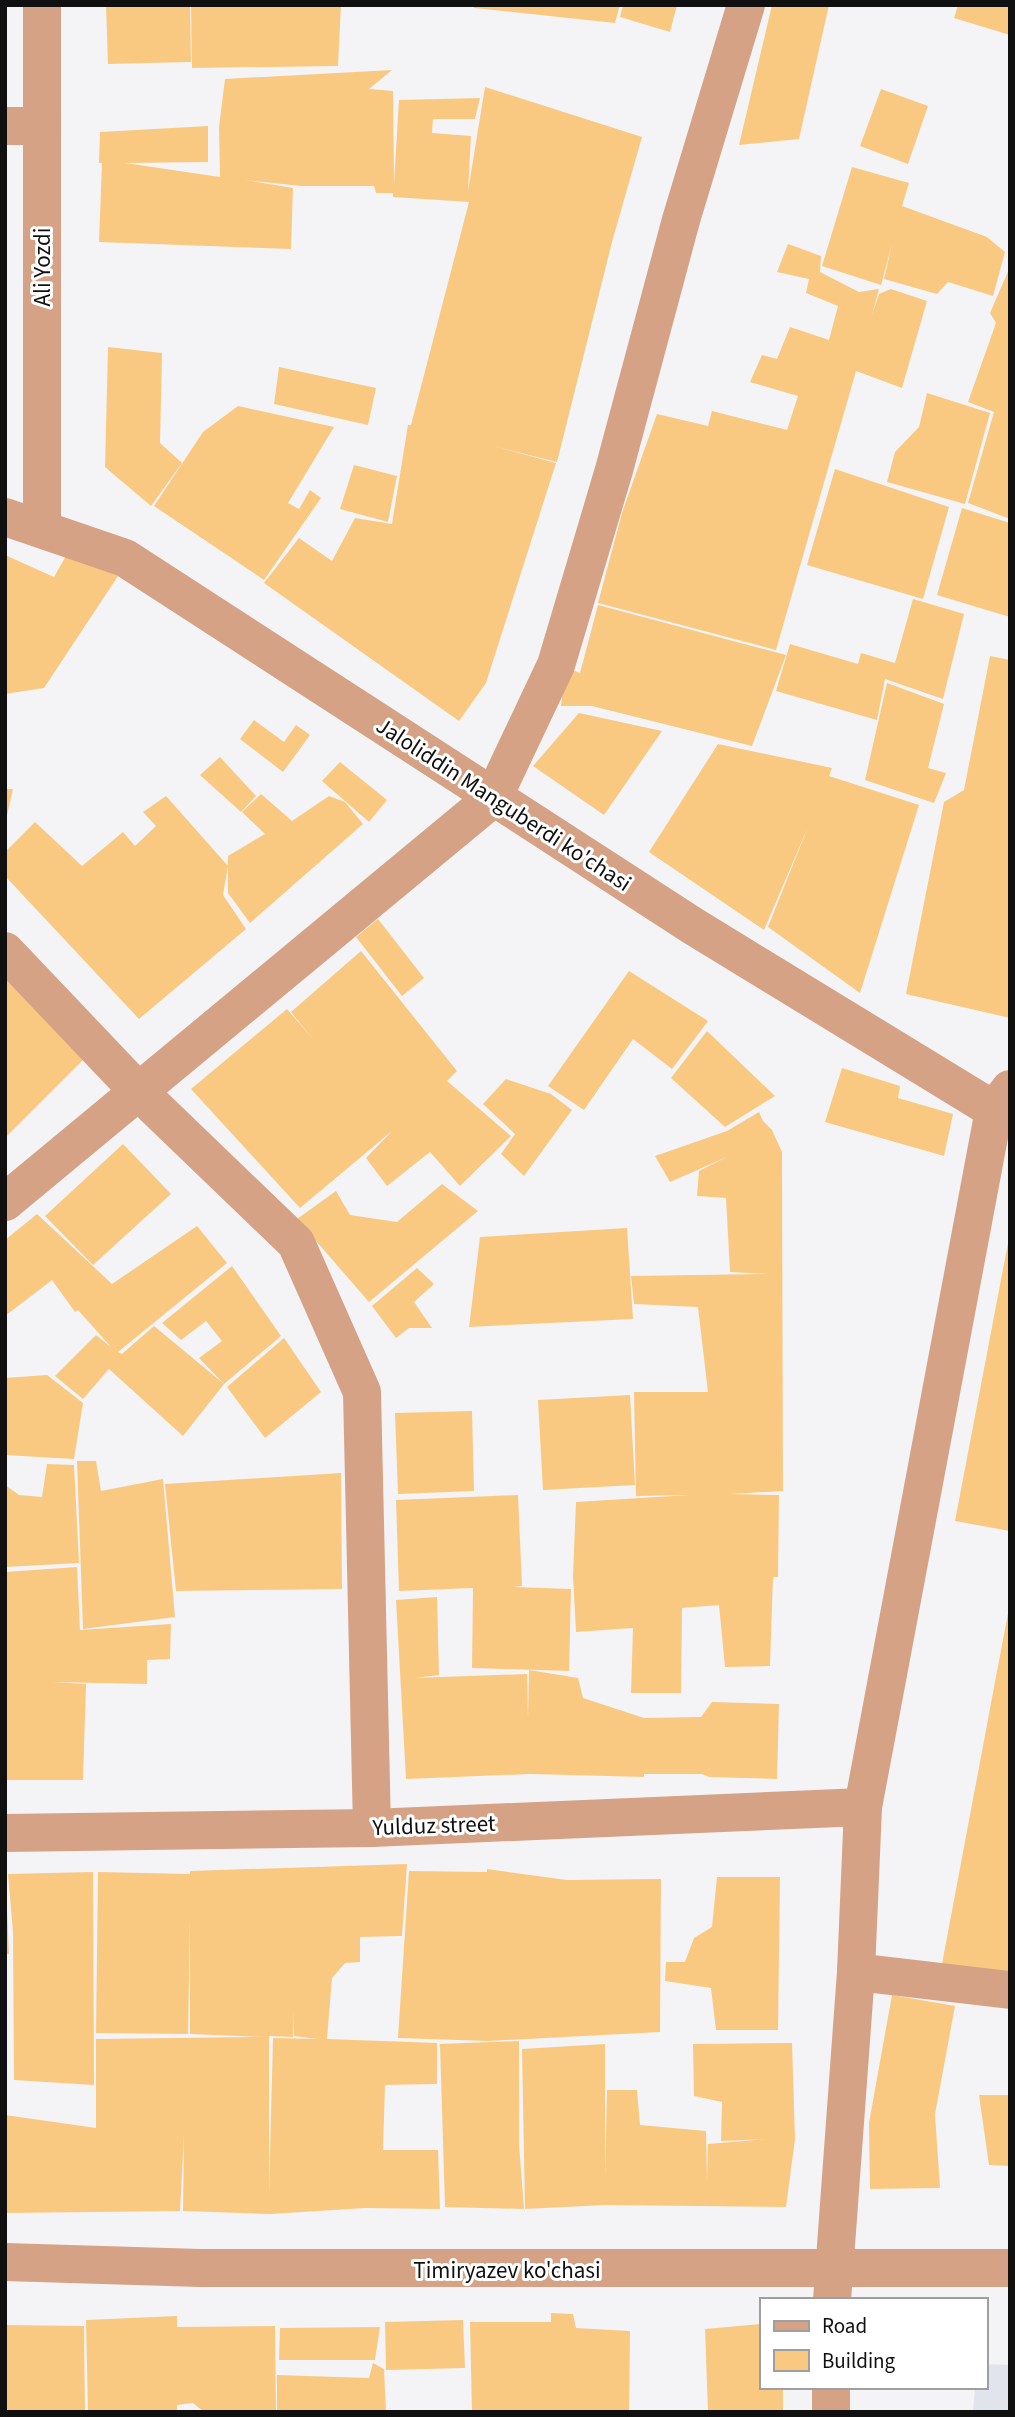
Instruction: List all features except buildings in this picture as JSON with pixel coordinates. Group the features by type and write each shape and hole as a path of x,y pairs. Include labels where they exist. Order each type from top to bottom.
{"street":[{"name":"Ali Yozdi","path":"42,5 24,126 42,529"},
{"path":"5,1202 493,798 556,665 614,470 681,220 746,5"},
{"name":"Jaloliddin Manguberdi ko'chasi","path":"5,517 125,558 693,926 1002,1100"},
{"path":"5,951 139,1092 296,1243 362,1392 372,1828"},
{"path":"832,2285 856,1972 863,1807 1002,1100"},
{"name":"Yulduz street","path":"5,1833 372,1828 863,1807"},
{"path":"856,1972 1010,1990"},
{"name":"Timiryazev ko'chasi","path":"5,2262 832,2285 1010,2268"},
{"path":"831,2389 831,2412"}],"shaded area":[{"path":"987,2364 1010,2365 1010,2412 973,2412 975,2389 987,2389"}]}
